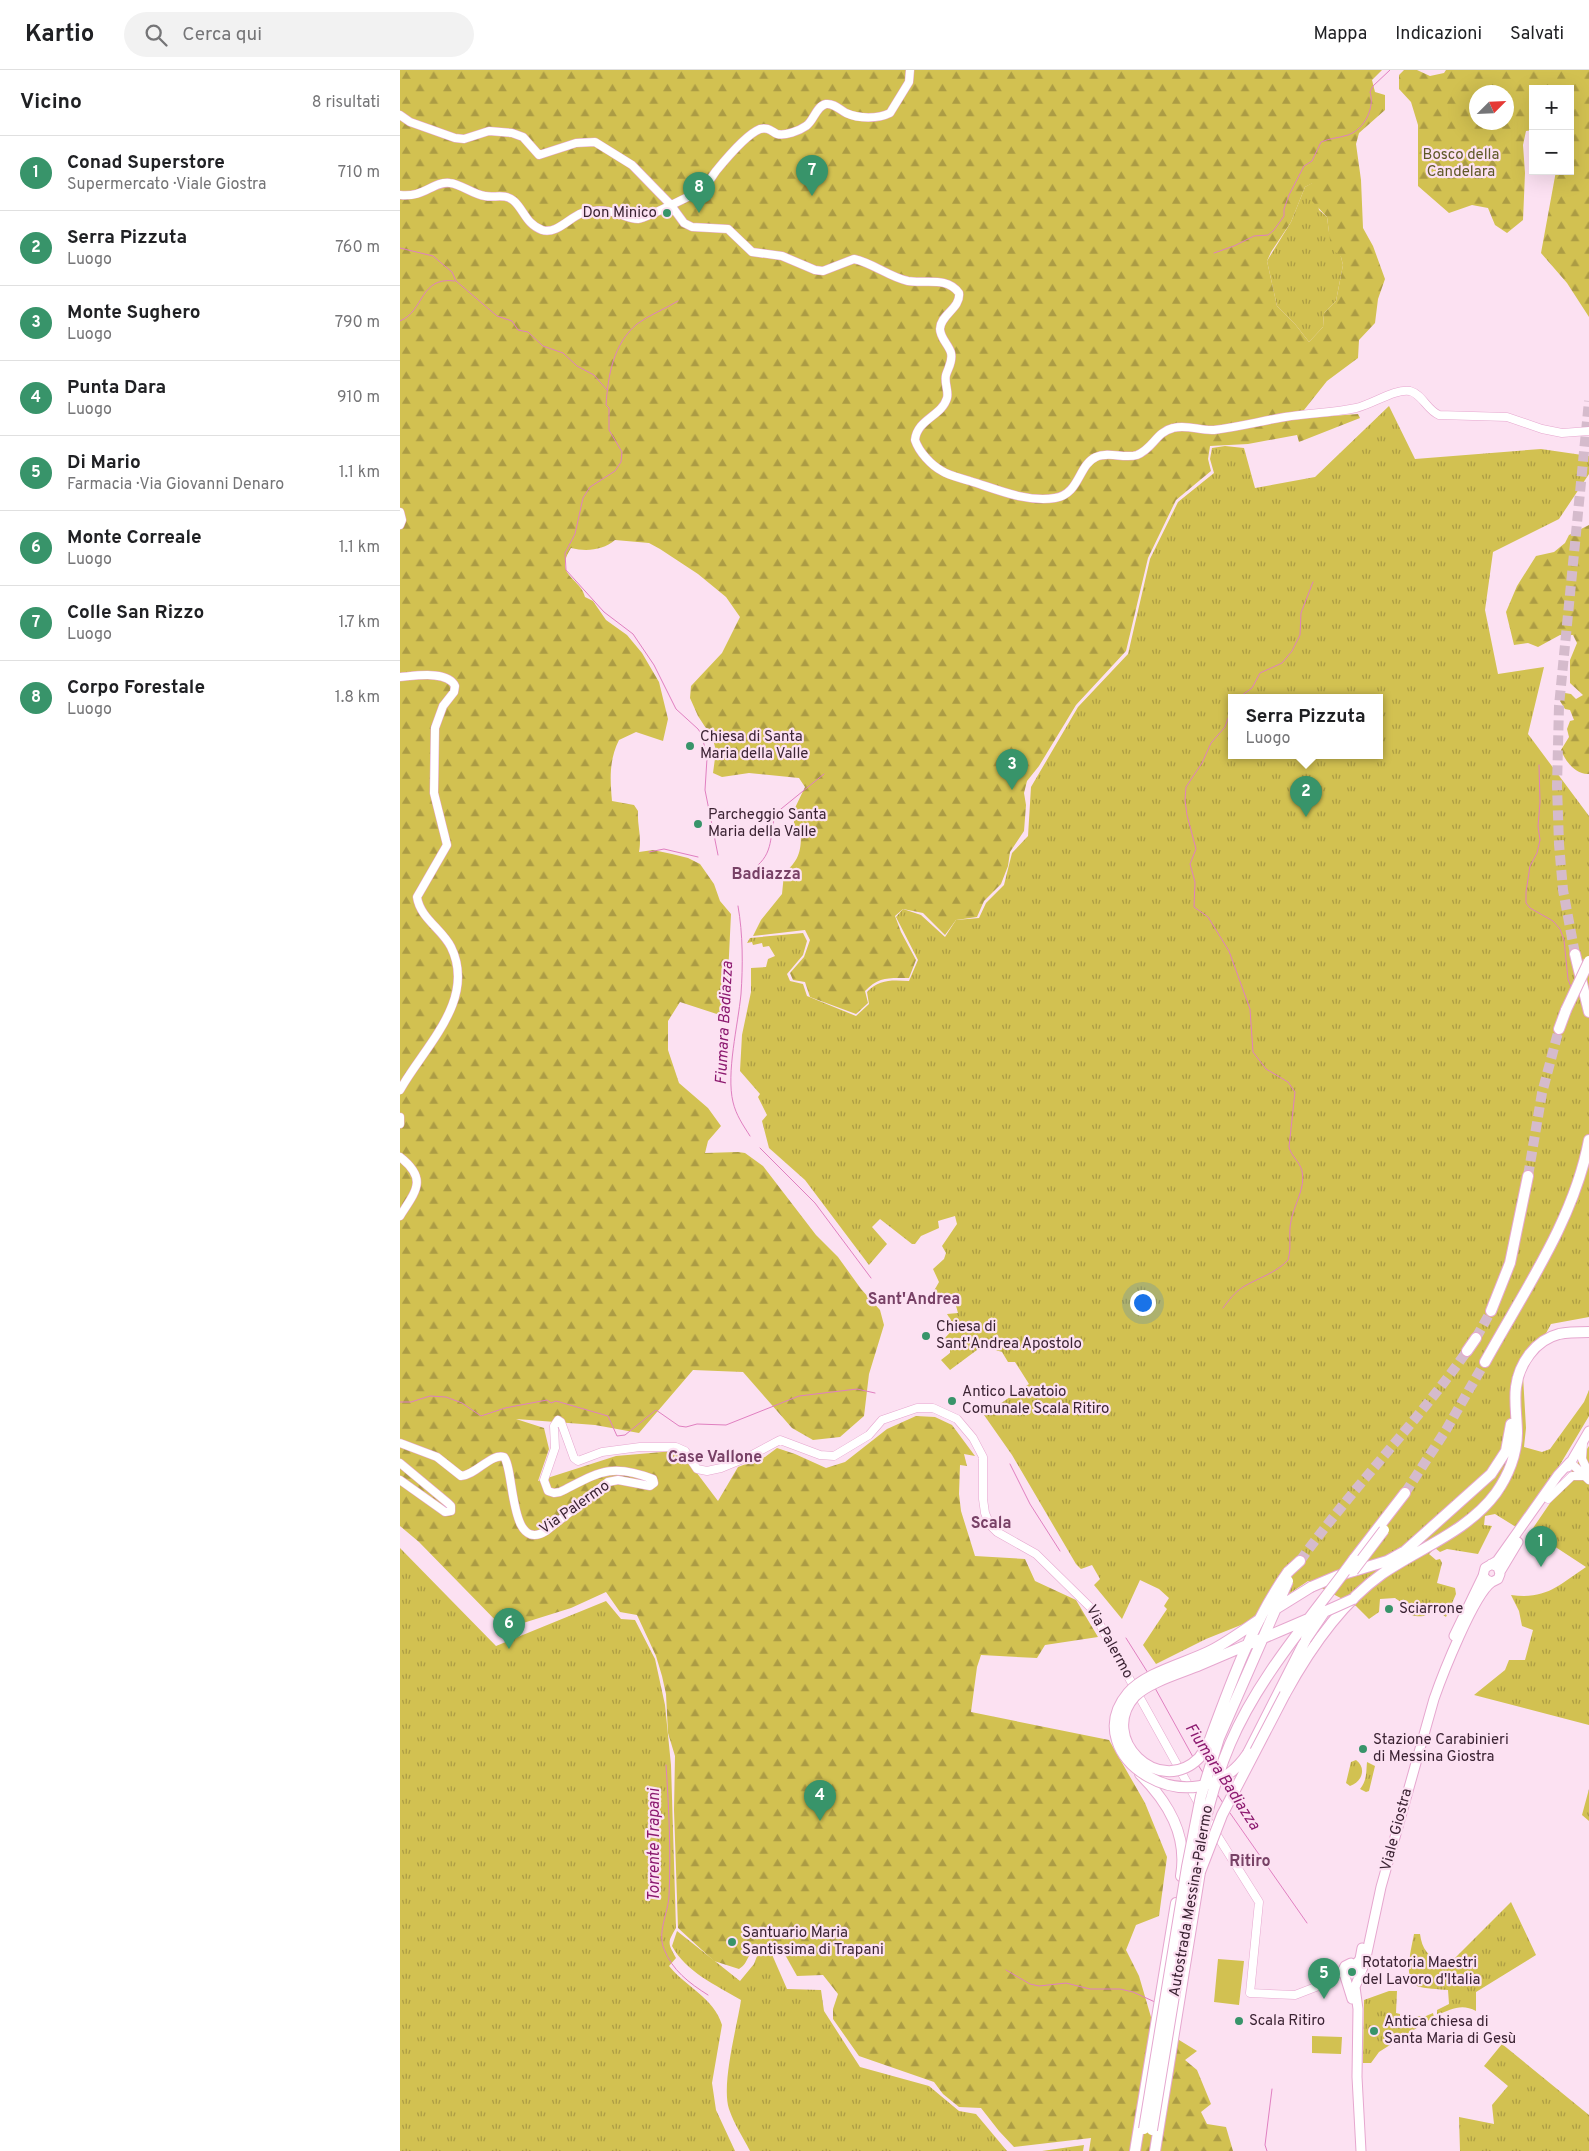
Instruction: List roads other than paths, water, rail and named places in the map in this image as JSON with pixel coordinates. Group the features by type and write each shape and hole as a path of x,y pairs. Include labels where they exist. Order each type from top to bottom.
{"highway":[{"path":"1575,954 1589,1012"},
{"path":"1559,1029 1589,961"},
{"path":"1485,1362 1548,1248 1572,1199 1589,1140"},
{"path":"1491,1311 1510,1263 1528,1176"},
{"path":"1135,2151 1182,1858 1179,1836 1172,1814 1157,1792 1121,1750 1116,1729 1118,1711 1131,1690 1145,1680 1219,1646 1311,1587 1337,1576 1383,1563 1405,1551 1456,1508 1491,1474 1504,1456 1511,1432 1513,1407 1512,1375 1522,1355 1531,1343 1553,1330 1589,1328"},
{"path":"1468,1351 1476,1338"},
{"path":"1155,2151 1151,2132 1200,1872 1222,1815 1297,1672 1320,1639 1354,1599 1383,1574 1469,1520 1491,1499 1503,1482 1514,1452 1517,1432 1513,1407"},
{"path":"1136,1769 1157,1781 1189,1787 1214,1783 1235,1770 1248,1753 1306,1640 1391,1516 1403,1495"},
{"name":"Autostrada Messina-Palermo","path":"1148,2151 1195,1870 1210,1799 1219,1771 1231,1742 1265,1681 1354,1559 1380,1531"},
{"name":"Autostrada Messina-Palermo","path":"1140,2151 1151,2132 1187,1867 1202,1796 1219,1738 1290,1573 1300,1561"},
{"path":"1290,1573 1278,1587 1250,1642 1245,1650 1209,1742 1201,1755 1186,1766 1172,1770 1150,1767 1137,1759 1126,1742 1124,1724 1129,1704 1142,1690 1248,1645 1264,1638 1354,1599"}],"main road":[{"path":"400,195 417,195 439,184 449,183 481,196 506,197 514,201 528,221 546,231 554,230 572,218 587,212 609,211 630,218 639,218 702,190 723,163 758,130 768,128 784,134 797,130 806,126 820,107 827,104 859,116 877,117 890,113 909,82 910,70"},
{"path":"400,115 410,122 455,138 464,139 489,131 512,133 523,137 539,155 576,143 595,142 629,163 670,204 684,224 692,227 728,229 755,253 782,256 815,270 823,271 854,259 909,281 934,281 955,289 959,293 958,300 940,329 951,358 946,376 947,398 943,405 921,425 915,440 924,456 941,471 998,490 1034,499 1056,498 1073,489 1094,458 1107,455 1137,455 1148,449 1162,432 1171,428 1184,426 1211,430 1285,417 1347,410 1370,404 1404,391 1414,393 1431,410 1439,415 1507,417 1542,429 1566,433 1589,431"},
{"path":"400,512 402,520 400,525"},
{"path":"400,677 431,675 450,679 455,686 454,692 444,704 437,720 435,736 434,793 448,845 416,897 426,916 450,945 457,961 459,972 456,996 444,1022 429,1049 410,1073 400,1090"},
{"path":"400,1117 400,1124"},
{"path":"400,1157 414,1170 417,1184 414,1195 400,1216"},
{"name":"Via Palermo","path":"400,1443 437,1458 460,1476 475,1471 496,1456 504,1457 508,1465 512,1497 521,1525 528,1534 535,1536 546,1531 608,1482 618,1480 650,1486 654,1483 651,1478 611,1470 598,1473 558,1493 548,1491 544,1480 555,1448 554,1426 558,1420 561,1422 574,1458 578,1461 602,1452 676,1447 686,1451 697,1469 707,1471 743,1459 780,1440 820,1455 835,1456 869,1435 884,1419 924,1407 945,1412 957,1419 973,1438 982,1454 983,1505 990,1525 997,1532 1036,1554 1080,1595 1093,1610 1198,1802 1258,1900 1260,1912 1250,1993 1295,1995 1332,1980 1344,1978"},
{"path":"1570,1462 1558,1475 1500,1557 1485,1568 1483,1576 1487,1580 1492,1582 1498,1579 1503,1564 1562,1479 1589,1431"},
{"path":"1583,1441 1582,1459 1587,1475"},
{"path":"1570,1462 1580,1464 1587,1475"},
{"path":"400,1463 449,1504 451,1511 443,1511 400,1480"},
{"path":"1548,1499 1572,1476 1587,1475"},
{"path":"1491,1564 1498,1567 1500,1572"},
{"name":"Viale Giostra","path":"1356,1964 1361,1952 1376,1886 1430,1697 1465,1612 1483,1576"},
{"name":"Viale Giostra","path":"1361,2151 1357,2077 1358,2009 1355,1987 1366,1956 1384,1877 1434,1699 1445,1670 1474,1608 1492,1582"},
{"path":"1344,1978 1352,1981 1359,1975 1356,1964 1347,1964 1344,1978 1353,2009 1352,2077 1356,2151"}],"waterway":[{"path":"1214,253 1254,236 1268,235 1274,230 1284,216 1284,209 1289,195 1304,166 1312,161 1321,142 1348,135 1364,123 1370,111 1370,92 1373,86 1390,70"},
{"path":"400,248 433,256 452,272 456,281 497,316 512,321 518,330 528,332 543,346 563,353 577,366 594,375 607,390"},
{"path":"400,321 414,310 428,289 443,281 455,281"},
{"name":"Fiumara Badiazza","path":"678,301 637,324 622,341 617,351 610,372 606,405 609,408 609,430 622,452 621,462 615,471 590,487 583,498 575,534 565,553 566,570 604,612 633,634 654,665 676,709 702,735 707,758 705,790 718,855"},
{"path":"1244,694 1252,688 1260,673 1282,663 1292,651 1300,635 1301,613 1313,582"},
{"path":"1223,1308 1240,1289 1272,1272 1288,1260 1292,1215 1301,1190 1303,1177 1301,1168 1289,1147 1295,1092 1288,1082 1266,1069 1253,1052 1250,1009 1229,951 1208,917 1194,907 1195,882 1190,864 1196,849 1187,815 1186,787 1202,763 1211,743 1225,727 1228,718"},
{"path":"1539,765 1540,802 1538,826 1540,840 1537,853 1530,866 1526,903 1530,908 1553,921 1560,929 1564,940 1568,979 1571,987"},
{"path":"758,865 767,853 776,813 824,774"},
{"path":"649,852 664,849 698,857"},
{"name":"Fiumara Badiazza","path":"738,906 742,939 742,972 732,1063 731,1090 736,1111 750,1136"},
{"name":"Fiumara Badiazza","path":"760,1148 815,1203 871,1278"},
{"path":"400,1402 411,1402 430,1396 446,1397 462,1403 481,1416 505,1408 547,1400 551,1403 556,1401 608,1416 617,1436 625,1435 656,1410 679,1426 686,1427 697,1424 726,1425 799,1396 857,1389 875,1393"},
{"name":"Fiumara Badiazza","path":"1010,1464 1030,1504 1060,1551"},
{"name":"Fiumara Badiazza","path":"1126,1638 1148,1673"},
{"name":"Fiumara Badiazza","path":"1155,1688 1193,1757"},
{"name":"Torrente Trapani","path":"666,1765 670,1880 668,1903 662,1930 662,1943 667,1957 676,1970 694,1986 708,1995"},
{"name":"Fiumara Badiazza","path":"1198,1765 1204,1774"},
{"name":"Fiumara Badiazza","path":"1217,1794 1223,1803"},
{"name":"Fiumara Badiazza","path":"1230,1813 1307,1923"},
{"path":"1006,1970 1030,1984 1039,1986 1066,1983 1090,1989 1120,1989 1133,1992 1155,2002"},
{"path":"1267,2151 1265,2145 1272,2089"}],"tunnel":[{"path":"1575,954 1563,890 1559,844 1557,786 1559,706 1589,401"},
{"path":"1528,1176 1542,1093 1559,1029"},
{"path":"1476,1338 1491,1311"},
{"path":"1300,1561 1427,1404 1467,1351"},
{"path":"1405,1493 1446,1430 1485,1362"}],"place":[{"name":"Colle San Rizzo","path":"812,196"},
{"name":"Don Minico","path":"667,213"},
{"name":"Corpo Forestale","path":"699,213"},
{"name":"Chiesa di Santa Maria della Valle","path":"690,746"},
{"name":"Monte Sughero","path":"1012,790"},
{"name":"Serra Pizzuta","path":"1306,817"},
{"name":"Parcheggio Santa Maria della Valle","path":"698,824"},
{"name":"Chiesa di Sant'Andrea Apostolo","path":"926,1336"},
{"name":"Antico Lavatoio Comunale Scala Ritiro","path":"952,1401"},
{"name":"Conad Superstore","path":"1541,1567"},
{"name":"Sciarrone","path":"1389,1609"},
{"name":"Monte Correale","path":"509,1649"},
{"name":"Stazione Carabinieri di Messina Giostra","path":"1363,1749"},
{"name":"Punta Dara","path":"820,1821"},
{"name":"Santuario Maria Santissima di Trapani","path":"732,1942"},
{"name":"Rotatoria Maestri del Lavoro d'Italia","path":"1352,1972"},
{"name":"Di Mario","path":"1324,1999"},
{"name":"Scala Ritiro","path":"1239,2021"},
{"name":"Antica chiesa di Santa Maria di Gesù","path":"1374,2031"}],"district":[{"name":"Badiazza","path":"766,875"},
{"name":"Sant'Andrea","path":"914,1300"},
{"name":"Case Vallone","path":"715,1458"},
{"name":"Scala","path":"991,1524"},
{"name":"Ritiro","path":"1250,1862"}],"park label":[{"name":"Bosco della Candelara","path":"1461,164"}]}
